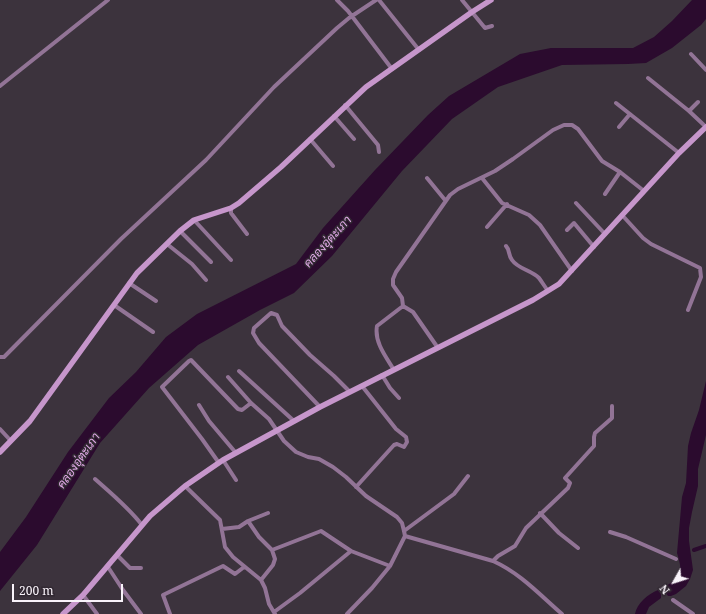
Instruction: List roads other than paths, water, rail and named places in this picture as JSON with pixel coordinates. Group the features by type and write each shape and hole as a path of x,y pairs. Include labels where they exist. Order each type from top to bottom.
{"street":[{"path":"0,86 108,0"},
{"path":"337,0 376,46 392,69"},
{"path":"0,357 4,357 121,239 206,160 274,87 336,28 351,16 377,0 419,50"},
{"path":"462,0 485,28 492,26"},
{"path":"0,452 30,421 137,273 180,231 194,220 231,208 239,203 366,87 491,0"},
{"path":"691,54 706,70"},
{"path":"63,614 83,595 108,567 142,525 185,486 221,461 320,407 438,348 559,284 679,153 706,127 689,111 648,78"},
{"path":"689,111 698,102"},
{"path":"616,103 679,153"},
{"path":"345,105 378,145 379,152"},
{"path":"619,127 630,114"},
{"path":"334,116 354,139"},
{"path":"403,306 402,298 393,285 393,279 396,272 445,200 458,189 482,178 513,159 553,130 564,125 572,125 578,129 602,161 620,172 644,191"},
{"path":"310,139 333,166"},
{"path":"605,194 620,172"},
{"path":"427,178 445,200"},
{"path":"482,178 502,203 529,215 540,225 572,270"},
{"path":"576,203 605,234"},
{"path":"487,227 507,204"},
{"path":"231,208 231,213 247,234"},
{"path":"622,215 643,238 651,244 700,268 701,277 688,310"},
{"path":"194,220 231,260"},
{"path":"567,230 574,223 594,247"},
{"path":"180,231 211,262"},
{"path":"167,244 192,264 206,280"},
{"path":"506,246 512,260 520,268 526,269 538,278 548,291"},
{"path":"129,283 156,301"},
{"path":"114,305 153,332"},
{"path":"403,306 413,312 438,348"},
{"path":"394,370 379,346 377,326 403,306"},
{"path":"320,407 259,343 253,333 254,328 271,313 277,315 282,326 310,355 350,392"},
{"path":"236,480 162,388 189,360 192,360 238,409 242,410 251,402"},
{"path":"239,371 294,421"},
{"path":"382,375 390,388 399,398"},
{"path":"228,377 269,419 284,441 296,452 308,457 319,459 333,467 366,496 397,517 402,523 404,536 390,566 372,588 347,614"},
{"path":"356,487 394,445 397,444 404,447 407,442 406,437 396,429 362,386"},
{"path":"199,405 209,421 236,453"},
{"path":"493,561 498,556 515,546 526,528 569,486 570,483 565,478 594,446 594,437 596,433 612,418 612,406"},
{"path":"0,429 11,441"},
{"path":"404,531 454,494 468,476"},
{"path":"95,479 134,514 142,525"},
{"path":"185,486 220,520 225,546 233,558 261,580 265,588 269,604 274,613 351,551"},
{"path":"222,529 239,527 248,521 268,513"},
{"path":"540,513 559,533 578,548"},
{"path":"248,521 260,539 272,550 275,559 275,562 261,580"},
{"path":"272,550 321,531 351,551 390,566"},
{"path":"610,532 626,537 676,559"},
{"path":"404,536 506,566 562,614"},
{"path":"117,555 130,568 141,568"},
{"path":"170,614 163,595 223,566 235,574 244,567"},
{"path":"108,567 140,614"},
{"path":"83,595 97,614"},
{"path":"673,600 693,614"}],"water":[{"name":"คลองอุ่ตะเภา","path":"692,0 706,0 706,19 701,25 672,48 646,63 562,65 498,87 452,119 402,171 332,256 294,293 260,310 198,345 149,388 100,443 37,545 0,591 0,552 26,517 68,452 109,398 136,372 166,337 197,314 296,264 323,228 375,170 428,115 449,96 520,54 551,48 633,48 654,37"},
{"path":"706,381 706,435 698,469 698,486 689,528 689,541 693,570 686,586 676,594 668,596 664,591 665,587 680,573 677,553 682,497 686,483 688,446"},
{"path":"658,590 661,594 661,598 649,607 646,614 635,614 638,606 644,599"}],"waterway":[{"path":"694,550 706,546"}]}
